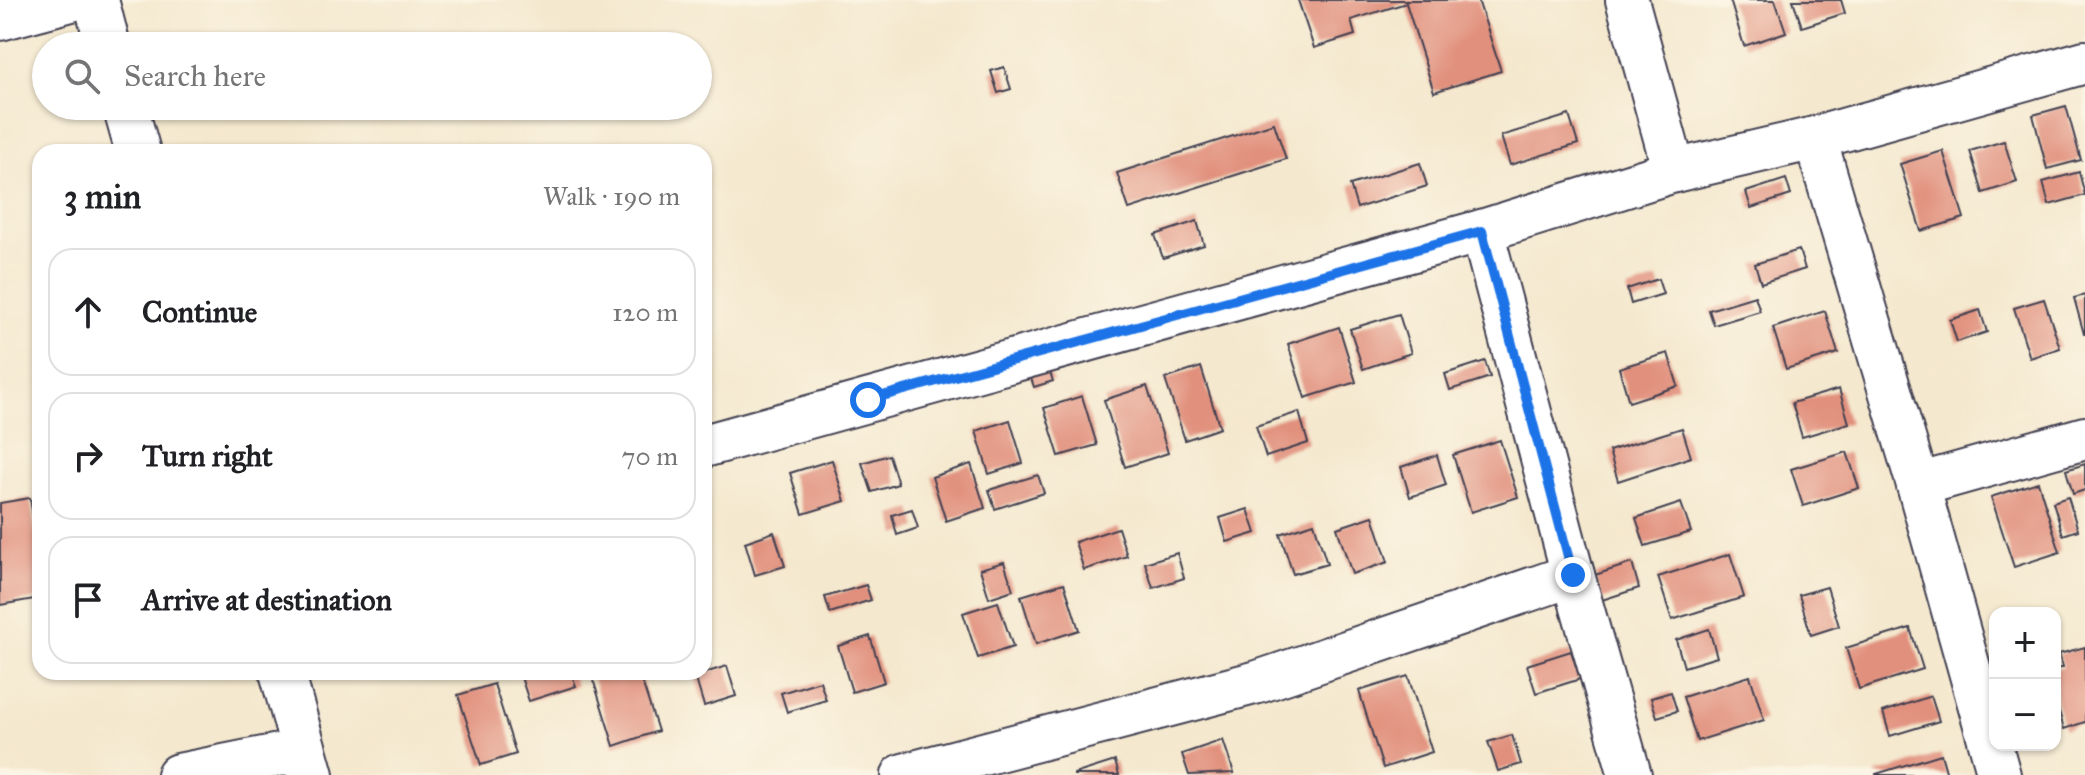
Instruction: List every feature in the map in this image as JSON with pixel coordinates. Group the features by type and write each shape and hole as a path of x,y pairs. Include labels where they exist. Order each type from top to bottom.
{"main road":[{"path":"96,0 104,32"},
{"path":"129,120 136,144"},
{"path":"284,680 307,762"}],"street":[{"path":"0,19 71,0"},
{"path":"1627,0 1674,171"},
{"path":"712,444 1482,231 1674,171 1815,138 2085,62"},
{"path":"1815,138 1918,485 1999,775"},
{"path":"1482,231 1573,575 1630,775"},
{"path":"1918,485 2085,438"},
{"path":"903,775 1258,682 1573,575"},
{"path":"178,775 307,762"}],"building":[{"path":"1298,0 1478,0 1501,71 1434,92 1406,3 1351,20 1355,35 1314,48"},
{"path":"1730,0 1775,0 1786,32 1744,46"},
{"path":"1793,0 1841,0 1845,13 1802,27"},
{"path":"1004,67 1011,89 998,93 991,71"},
{"path":"2066,106 2081,160 2047,169 2033,115"},
{"path":"1569,115 1578,144 1510,165 1501,136"},
{"path":"1274,123 1286,159 1129,209 1117,173"},
{"path":"2004,141 2017,182 1983,193 1970,151"},
{"path":"1943,151 1964,218 1921,231 1900,164"},
{"path":"1420,163 1427,186 1357,208 1350,185"},
{"path":"2079,172 2085,195 2049,205 2043,182"},
{"path":"1786,179 1791,195 1751,208 1746,192"},
{"path":"1197,221 1204,245 1163,258 1155,235"},
{"path":"1799,250 1805,269 1761,283 1755,264"},
{"path":"1658,279 1663,294 1631,304 1627,289"},
{"path":"2085,295 2085,334 2084,334 2074,298"},
{"path":"1755,296 1760,311 1714,325 1709,310"},
{"path":"2044,299 2060,348 2030,358 2014,308"},
{"path":"1980,310 1987,332 1957,342 1950,320"},
{"path":"1825,311 1838,353 1786,369 1773,328"},
{"path":"1399,314 1411,353 1363,369 1350,329"},
{"path":"1339,327 1356,382 1305,398 1288,344"},
{"path":"1668,353 1678,386 1629,402 1619,368"},
{"path":"1485,361 1490,377 1450,390 1445,374"},
{"path":"1047,363 1053,381 1034,387 1028,369"},
{"path":"1201,367 1220,428 1185,440 1165,379"},
{"path":"1147,386 1168,453 1125,467 1104,400"},
{"path":"1839,389 1849,423 1802,437 1792,403"},
{"path":"1082,396 1097,445 1059,456 1044,408"},
{"path":"1299,412 1308,443 1266,457 1256,426"},
{"path":"1010,420 1023,463 989,474 976,431"},
{"path":"1682,428 1691,457 1618,481 1609,451"},
{"path":"1500,440 1518,497 1471,512 1453,455"},
{"path":"1847,452 1859,488 1803,506 1791,469"},
{"path":"889,455 898,484 872,492 862,463"},
{"path":"1437,455 1446,485 1410,497 1401,467"},
{"path":"832,460 845,501 803,514 790,473"},
{"path":"971,464 985,508 946,521 932,477"},
{"path":"2085,464 2085,490 2073,494 2066,470"},
{"path":"1038,475 1044,493 995,509 989,490"},
{"path":"2038,482 2060,552 2014,567 1991,497"},
{"path":"2068,497 2078,530 2063,535 2053,502"},
{"path":"30,498 32,599 0,605 0,503"},
{"path":"1681,503 1691,532 1645,546 1636,518"},
{"path":"912,509 918,528 897,535 892,515"},
{"path":"1248,509 1256,533 1227,542 1220,518"},
{"path":"1373,516 1388,562 1352,574 1337,528"},
{"path":"1314,523 1327,564 1293,574 1280,534"},
{"path":"1118,528 1127,556 1084,570 1075,542"},
{"path":"774,532 785,566 755,575 745,542"},
{"path":"1177,553 1184,578 1153,588 1145,563"},
{"path":"1730,554 1744,597 1672,620 1658,577"},
{"path":"1004,562 1013,590 989,598 980,569"},
{"path":"1632,563 1639,588 1602,600 1595,575"},
{"path":"1064,583 1079,630 1036,644 1021,596"},
{"path":"866,585 871,600 830,613 825,597"},
{"path":"1827,587 1839,626 1811,635 1799,595"},
{"path":"998,602 1013,647 978,658 963,613"},
{"path":"1910,628 1923,669 1859,689 1846,648"},
{"path":"1709,629 1717,657 1684,667 1676,640"},
{"path":"870,636 884,682 852,692 838,646"},
{"path":"2085,647 2085,722 2064,729 2061,718 2061,653"},
{"path":"1571,651 1580,679 1536,693 1527,665"},
{"path":"727,666 736,696 704,706 696,680 712,680 712,671"},
{"path":"1408,676 1432,752 1383,768 1359,691"},
{"path":"1750,676 1764,720 1697,741 1683,697"},
{"path":"522,680 574,680 576,686 529,701"},
{"path":"593,680 642,680 658,731 614,746"},
{"path":"820,681 826,700 787,712 781,693"},
{"path":"494,684 516,754 481,765 458,695"},
{"path":"1671,692 1677,711 1657,717 1651,698"},
{"path":"1931,696 1939,721 1890,736 1883,712"},
{"path":"1512,735 1521,764 1498,771 1488,742"},
{"path":"1223,740 1234,773 1189,775 1182,754"},
{"path":"1941,754 1947,775 1876,775 1876,774"},
{"path":"1115,761 1119,775 1074,775 1074,774"}],"route":[{"path":"868,400 1482,231 1573,575"}]}
